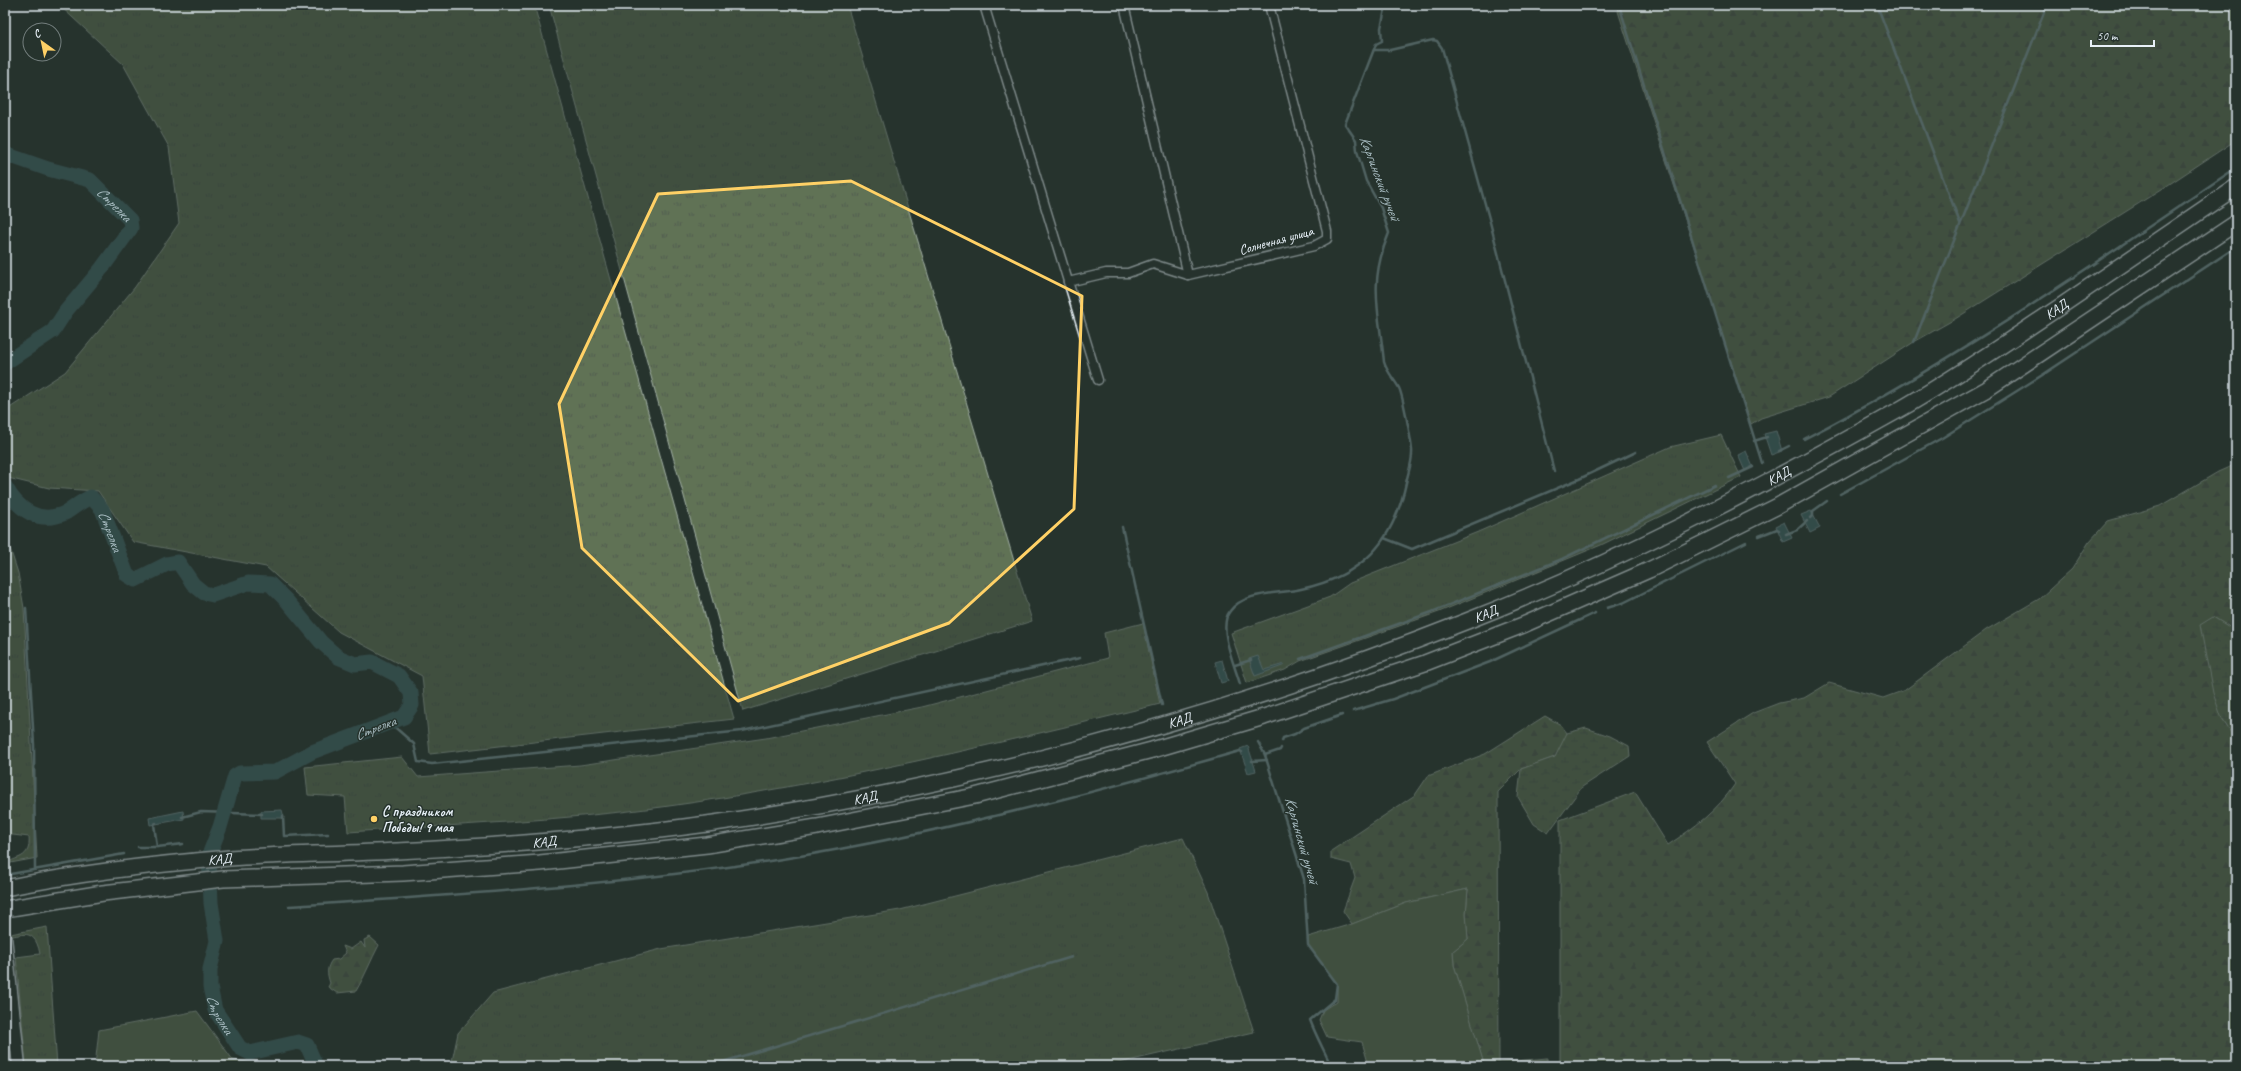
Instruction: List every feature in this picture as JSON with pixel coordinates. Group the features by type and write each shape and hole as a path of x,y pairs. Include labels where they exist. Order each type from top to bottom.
{"highway":[{"name":"КАД","path":"5,888 112,870 189,862 234,858 400,851 538,842 712,823 814,806 1033,761 1256,698 1470,620 1596,566 1721,506 1902,408 2009,341 2236,187"},
{"name":"КАД","path":"5,909 102,893 223,879 403,873 540,863 715,844 817,827 975,796 1152,750 1264,717 1425,663 1523,625 1649,570 1776,507 1987,389 2236,223"}],"main road":[{"path":"5,937 20,1066"}],"street":[{"path":"984,5 1098,380"},
{"path":"1124,5 1188,275"},
{"name":"Солнечная улица","path":"1188,275 1314,246 1327,239 1327,231 1269,5"},
{"path":"1068,282 1106,273 1128,272 1153,264 1188,275"}],"highlighted area":[{"path":"851,181 1082,296 1074,509 949,623 738,701 582,548 559,404 658,194"}],"green space":[{"path":"59,5 534,5 734,719 430,754 422,676 339,632 266,567 133,542 98,491 49,488 8,478 5,458 5,411 65,372 135,287 179,223 169,147 123,64"},
{"path":"549,5 847,5 1032,621 743,711"},
{"path":"1616,5 2236,5 2236,140 2165,187 1955,319 1914,342 1829,397 1761,418 1751,424"},
{"path":"1721,435 1741,477 1601,545 1439,612 1300,661 1285,670 1247,683 1231,633 1330,597 1350,583 1478,532 1670,447"},
{"path":"2236,464 2236,631 2213,617 2222,719 2236,740 2236,1066 1560,1066 1560,820 1635,792 1668,845 1705,818 1721,802 1735,784 1707,742 1753,713 1779,703 1804,698 1829,683 1883,698 1905,690 1986,630 2039,599 2072,569 2089,542 2108,521 2160,506 2218,472"},
{"path":"5,533 18,573 24,608 37,858 5,864 25,854 28,850 29,837 5,834"},
{"path":"2213,617 2236,631 2236,740 2222,719 2213,693 2200,625"},
{"path":"1143,623 1160,704 1037,734 850,775 725,798 623,812 505,822 348,832 345,797 308,795 305,767 402,757 418,777 580,765 766,738 922,707 1108,658 1104,633"},
{"path":"1545,716 1561,725 1576,745 1555,757 1521,769 1498,792 1499,1063 1484,1065 1454,965 1453,951 1468,939 1466,914 1468,889 1406,903 1352,924 1343,911 1355,878 1351,864 1331,859 1331,851 1415,795 1428,776 1485,754"},
{"path":"1586,728 1610,736 1629,746 1630,756 1582,787 1548,833 1534,824 1518,797 1521,769 1555,757 1567,733"},
{"path":"1183,838 1208,892 1254,1032 1106,1066 451,1066 458,1033 493,993 661,949 900,910"},
{"path":"1468,889 1466,914 1468,939 1453,951 1454,965 1484,1064 1547,1058 1547,1066 1369,1066 1362,1042 1327,1037 1319,1020 1323,1010 1337,1001 1337,984 1308,945 1308,937 1352,924 1406,903"},
{"path":"47,927 57,1066 26,1066 16,957 40,954 37,944 29,935 5,935"},
{"path":"370,937 379,945 356,991 337,993 328,987 330,983 328,968 332,960 339,959 346,953 343,946 351,949 361,942 365,948 364,940"},
{"path":"197,1011 233,1060 276,1066 95,1066 99,1030"},
{"path":"5,1017 10,1066 5,1066"}],"water":[{"path":"1776,431 1782,451 1771,455 1764,434"},
{"path":"1746,451 1753,467 1745,471 1738,455"},
{"path":"1811,511 1820,528 1810,533 1801,515"},
{"path":"1784,522 1792,538 1783,542 1776,526"},
{"path":"1258,656 1264,670 1284,664 1285,665 1255,676 1249,659"},
{"path":"1222,660 1228,681 1221,683 1215,662"},
{"path":"1248,746 1256,771 1248,773 1240,749"},
{"path":"282,810 284,818 261,818 261,811"},
{"path":"183,811 184,819 150,825 149,818"}],"waterway":[{"name":"Каргинский ручей","path":"1240,684 1226,636 1226,618 1230,611 1244,600 1263,594 1292,591 1322,583 1358,566 1372,554 1393,523 1400,504 1411,462 1412,450 1405,408 1399,388 1385,366 1378,312 1377,282 1379,267 1389,233 1381,208 1366,181 1357,151 1356,140 1345,124 1376,44 1382,41 1381,28 1386,5"},
{"path":"1619,5 1762,463"},
{"path":"1877,5 1960,223"},
{"path":"1914,342 2047,5"},
{"path":"1374,50 1390,50 1433,40 1437,41 1442,48 1490,222 1554,471"},
{"name":"Стрелка","path":"5,154 48,169 90,180 130,220 131,228 102,268 66,311 53,331 5,363"},
{"path":"1804,439 1860,409 1970,344 2077,275 2236,168"},
{"path":"1840,494 1942,438 2044,374 2236,247"},
{"path":"1754,441 1767,437"},
{"path":"1779,451 1789,446"},
{"path":"1384,538 1412,549 1579,479 1636,452"},
{"path":"1729,478 1753,467"},
{"path":"1300,659 1432,612 1562,559 1715,485"},
{"name":"Стрелка","path":"5,486 16,502 31,513 39,516 57,516 67,512 91,497 102,509 127,575 135,580 167,564 178,562 193,584 204,593 213,595 248,583 270,584 287,601 321,642 338,657 355,664 372,662 399,676 411,693 412,705 404,717 312,752 275,772 240,773 235,776 220,827 209,855 211,903 217,941 210,969 210,987 215,1010 240,1048 250,1053 298,1042 307,1045 316,1066"},
{"path":"1811,518 1813,516 1813,511 1827,501"},
{"path":"1786,534 1797,530 1807,521"},
{"path":"1122,527 1162,705"},
{"path":"1759,536 1777,529 1779,530"},
{"path":"1607,608 1623,603 1746,542"},
{"path":"26,608 34,745 35,868"},
{"path":"1353,711 1393,699 1490,662 1595,613"},
{"path":"389,722 414,744 418,762 432,764 742,731 1080,658"},
{"path":"1235,665 1251,660"},
{"path":"1282,741 1283,738 1295,734 1304,728 1342,715"},
{"name":"Каргинский ручей","path":"1258,742 1265,755 1304,879 1308,945 1337,984 1335,999 1310,1020 1331,1066"},
{"path":"1265,755 1280,750 1281,748"},
{"path":"289,906 565,886 703,871 772,861 891,839 991,817 1141,779 1240,751 1242,752"},
{"path":"1252,761 1267,760"},
{"name":"Стрелка","path":"182,817 201,812 262,814"},
{"path":"283,816 284,836 328,834"},
{"path":"138,847 157,847 154,824 156,823"},
{"path":"157,847 183,844"},
{"path":"5,875 124,854"},
{"path":"709,1066 1072,957"}],"place":[{"name":"С праздником Победы! 9 мая","path":"374,819"}]}
